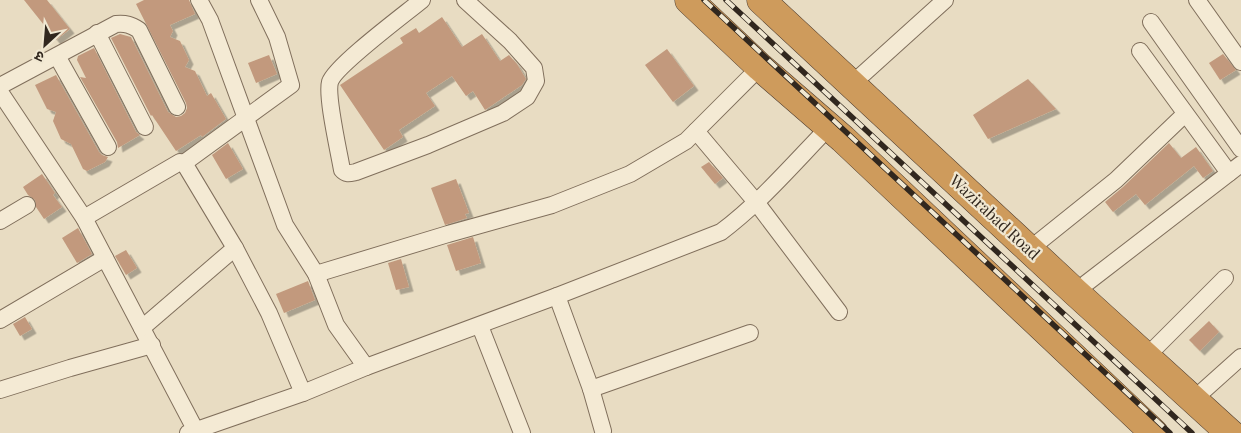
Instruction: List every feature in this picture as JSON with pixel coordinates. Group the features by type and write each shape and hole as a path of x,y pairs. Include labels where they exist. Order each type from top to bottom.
{"highway":[{"path":"689,0 760,67 829,127 1154,433"},
{"name":"Wazirabad Road","path":"761,0 1075,292 1230,433"}],"street":[{"path":"199,0 210,20 285,225 316,274 336,325 366,367"},
{"path":"84,218 180,162 184,163 292,85 277,37 260,0"},
{"path":"422,0 342,66 330,82 329,95 344,173 356,172 469,128 503,113 527,97 536,81 534,68 510,41 465,0"},
{"path":"852,84 945,0"},
{"path":"1197,0 1241,62"},
{"path":"1151,22 1241,149"},
{"path":"0,86 116,24 124,23 132,25 139,30 177,107"},
{"path":"98,34 145,127"},
{"path":"1075,292 1235,169 1185,114 1140,51"},
{"path":"57,56 108,147"},
{"path":"316,274 552,205 630,174 686,141 760,67"},
{"path":"0,92 7,118 84,218 152,346 192,432 303,393 366,367 480,326 721,232 756,202 829,127"},
{"path":"1030,249 1116,180 1185,114"},
{"path":"696,131 756,202 839,312"},
{"path":"184,163 270,313 303,393"},
{"path":"0,221 27,205"},
{"path":"142,328 234,248"},
{"path":"0,320 105,258"},
{"path":"1146,357 1225,278"},
{"path":"557,296 591,389 603,431"},
{"path":"480,326 522,433"},
{"path":"591,389 750,333"},
{"path":"0,390 70,368 152,346"},
{"path":"1193,400 1241,357"},
{"path":"1237,433 1241,430"}],"building":[{"path":"24,0 47,0 70,29 56,40"},
{"path":"144,0 189,0 195,14 170,25 173,31 170,37 180,41 189,60 185,67 195,71 207,96 211,93 226,119 202,137 201,135 176,151 151,116 111,38 120,34 131,37 168,112 176,117 185,113 186,103 136,4"},
{"path":"442,17 462,47 482,34 500,61 509,55 526,79 522,85 485,110 473,91 466,96 452,76 426,93 435,106 399,130 403,137 384,150 340,85 403,43 400,38 416,28 419,33"},
{"path":"94,48 136,132 140,135 118,148 117,142 80,77 86,78 77,60 78,56"},
{"path":"667,49 694,86 673,102 645,65"},
{"path":"1223,54 1236,70 1220,80 1209,63"},
{"path":"269,55 277,74 256,83 248,63"},
{"path":"56,75 99,152 108,157 105,162 87,171 83,169 71,144 61,139 53,121 56,112 47,109 35,85"},
{"path":"1028,79 1056,109 988,139 973,115"},
{"path":"228,143 243,169 226,179 212,155"},
{"path":"1169,143 1181,158 1196,147 1213,171 1203,178 1194,166 1145,205 1136,194 1113,212 1105,202"},
{"path":"709,162 723,178 715,184 701,167"},
{"path":"42,174 62,207 44,219 36,207 35,200 28,195 23,187"},
{"path":"456,179 469,213 465,214 467,218 445,225 431,188"},
{"path":"78,228 92,254 77,263 62,238"},
{"path":"473,237 481,263 456,271 447,245"},
{"path":"126,250 137,268 126,275 115,256"},
{"path":"401,259 409,287 396,290 388,263"},
{"path":"308,281 315,300 284,313 276,294"},
{"path":"25,317 32,329 20,336 13,324"},
{"path":"1209,321 1219,332 1200,351 1189,340"}],"railway":[{"path":"704,0 1170,433"},
{"path":"726,0 1192,433"}]}
